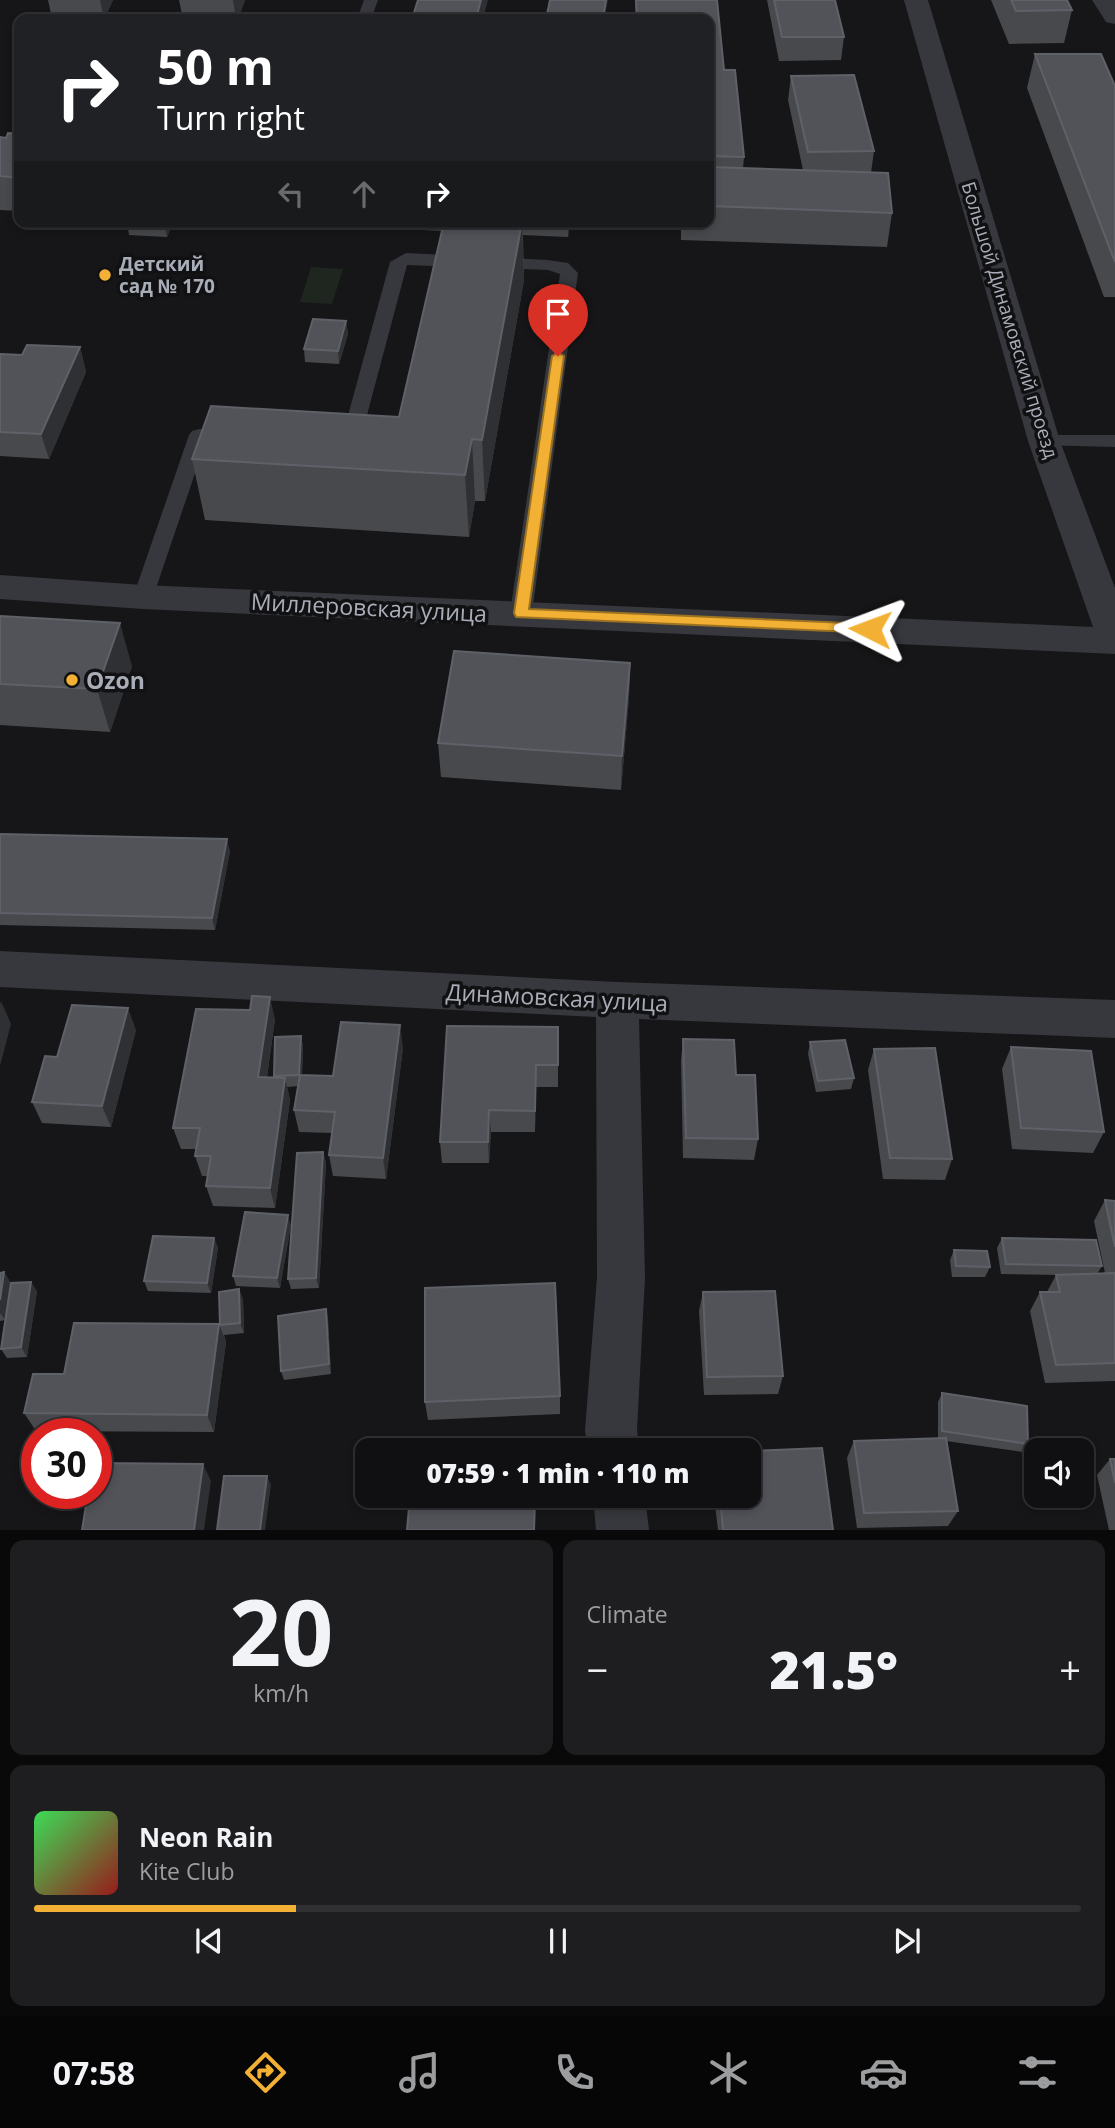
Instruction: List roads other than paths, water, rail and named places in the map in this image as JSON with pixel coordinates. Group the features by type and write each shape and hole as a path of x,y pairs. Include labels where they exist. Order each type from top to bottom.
{"street":[{"name":"Большой Динамовский проезд","path":"916,0 1044,441 1115,639"},
{"name":"Миллеровская улица","path":"0,587 143,597 1115,639"},
{"name":"Динамовская улица","path":"0,969 617,1000 1115,1019"},
{"path":"612,1438 621,1277 617,1000"},
{"path":"620,1508 623,1530"}],"lane":[{"path":"327,442 340,441 353,430 399,262 406,258 416,258 548,265 562,267 569,273 521,613"},
{"path":"143,597 199,435 250,438"},
{"path":"1044,441 1115,440"}],"place":[{"name":"Детский сад № 170","path":"105,275"},
{"name":"Ozon","path":"72,680"}]}
